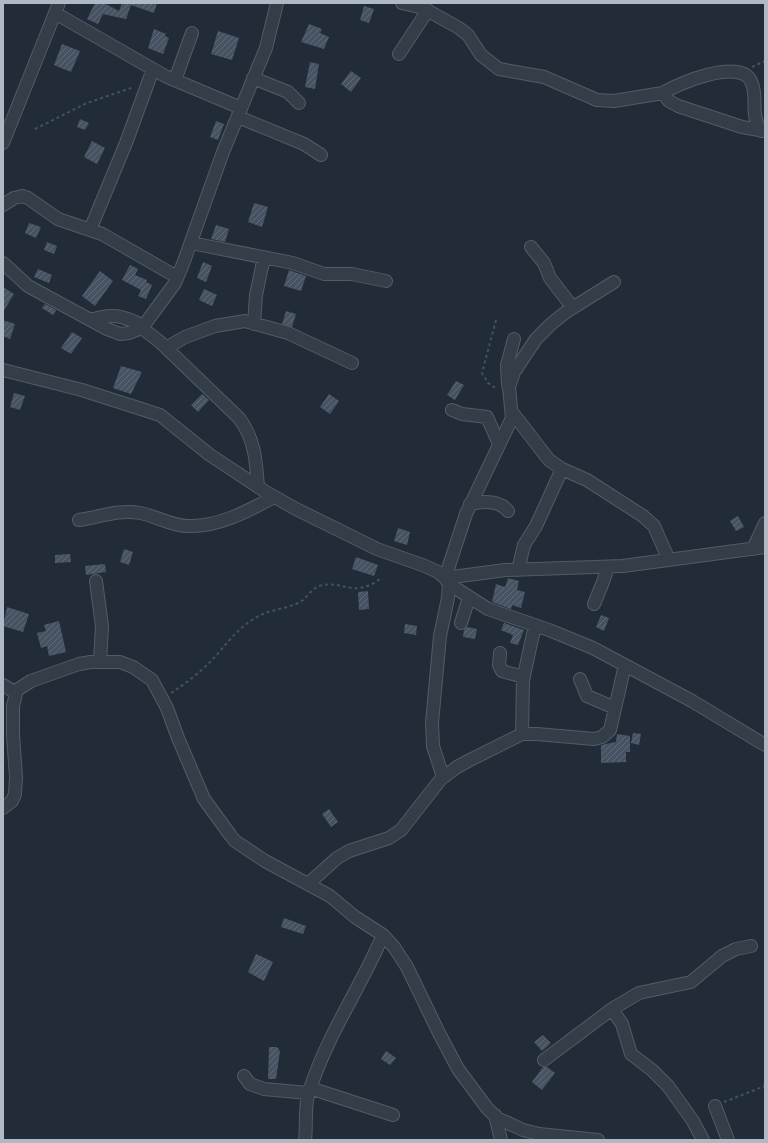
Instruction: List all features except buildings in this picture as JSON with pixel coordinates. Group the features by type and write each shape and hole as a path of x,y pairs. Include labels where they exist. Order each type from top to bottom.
{"street":[{"path":"3,263 28,286 72,308 90,320 120,334 129,334 142,327 160,304 177,277 191,243 223,152 266,48 277,3"},
{"path":"402,3 425,7 459,28 468,35 481,55 499,69 520,71 550,78 597,100 614,101 663,93 673,86 692,79 718,73 742,72 748,76 753,87 756,123 763,131"},
{"path":"399,54 425,7"},
{"path":"3,143 57,8 153,69 304,144 321,155"},
{"path":"175,80 192,33"},
{"path":"90,230 126,143 153,69"},
{"path":"253,78 288,92 299,103"},
{"path":"663,93 669,101 678,106 742,127 763,131"},
{"path":"3,205 14,198 22,196 28,198 58,219 90,230 123,245 177,277"},
{"path":"191,243 293,263 324,274 352,274 386,281"},
{"path":"532,247 544,263 550,278 573,308"},
{"path":"254,324 256,295 264,257"},
{"path":"509,391 522,360 536,339 551,324 614,282"},
{"path":"90,320 118,315 142,327 166,348 238,418 247,429 256,457 258,487"},
{"path":"166,348 185,337 216,326 245,321 288,333 352,363"},
{"path":"443,777 433,746 432,722 440,636 448,598 447,581 470,504 510,421 512,412 507,365 514,339"},
{"path":"3,370 82,390 160,415 210,455 274,497 377,549 426,566 438,572 469,598 488,609 535,625 593,648 692,701 765,745"},
{"path":"452,410 462,414 487,417 499,444"},
{"path":"512,412 549,460 562,469 587,480 654,526 669,560"},
{"path":"518,570 524,545 536,526 562,469"},
{"path":"79,520 124,512 140,513 186,526 204,525 241,514 274,497"},
{"path":"470,504 482,501 494,503 505,506 508,511"},
{"path":"447,581 518,570 608,567 759,548 765,523"},
{"path":"594,604 604,582 608,567"},
{"path":"96,581 102,626 100,662"},
{"path":"461,624 469,598"},
{"path":"522,734 524,677 535,625"},
{"path":"500,653 499,665 502,671 524,677"},
{"path":"11,697 17,690 31,680 79,664 120,662 133,667 152,680 162,698 204,799 231,836 235,841 265,861 330,896 355,917 383,935 394,947 407,967 458,1069 494,1115 523,1130 539,1134 598,1140"},
{"path":"308,884 337,858 356,848 389,838 401,830 443,777 457,767 522,734 594,739 602,737 610,730 625,665"},
{"path":"580,679 587,696 615,708"},
{"path":"3,685 11,697 13,706 13,735 16,758 15,794 12,801 3,808"},
{"path":"305,1140 309,1091 321,1057 344,1008 371,963 383,935"},
{"path":"544,1060 612,1009 639,993 691,982 722,956 736,949 751,946"},
{"path":"612,1009 622,1024 631,1054 652,1070 668,1086 693,1121 703,1140"},
{"path":"244,1076 250,1084 264,1089 309,1091 393,1115"},
{"path":"715,1106 728,1140"},
{"path":"494,1115 501,1140"}],"path":[{"path":"35,129 87,103 131,90 135,87"},
{"path":"496,320 482,374 488,383 509,391"},
{"path":"162,698 194,677 212,660 230,638 262,614 300,602 318,586 328,585 361,589 372,585 380,579"},
{"path":"715,1106 765,1086"}]}
